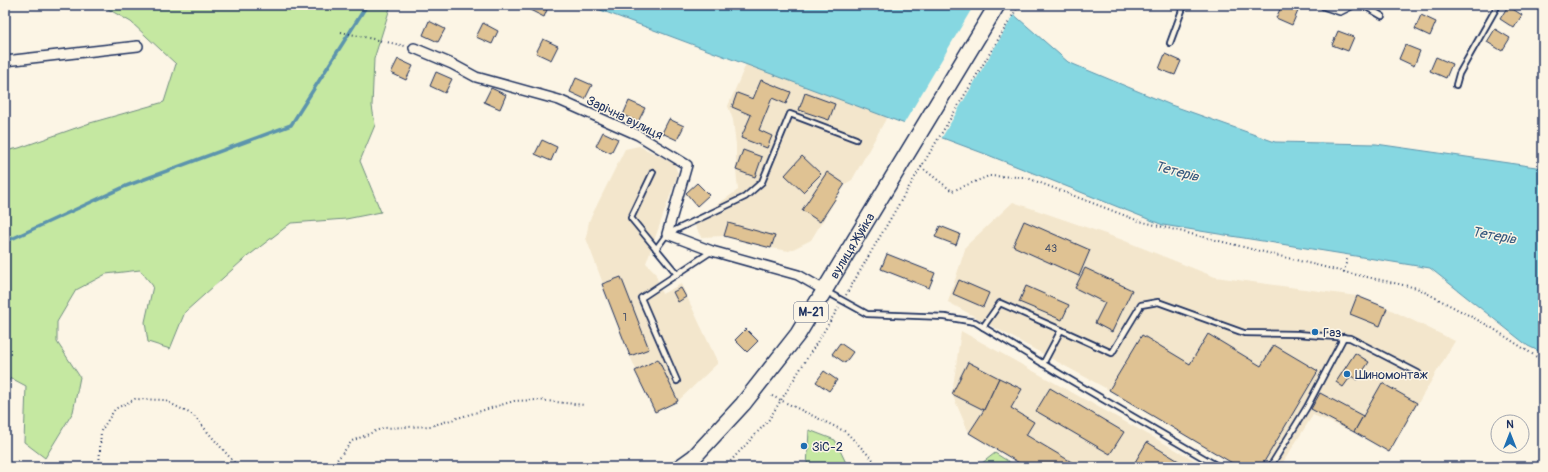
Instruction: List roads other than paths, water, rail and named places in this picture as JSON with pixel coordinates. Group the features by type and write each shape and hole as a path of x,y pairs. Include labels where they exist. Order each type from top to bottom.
{"highway":[{"name":"вулиця Жуйка","path":"680,467 694,456 743,404 798,334 917,140 997,5"}],"street":[{"path":"1325,5 1340,10 1350,5"},
{"path":"5,61 138,46"},
{"name":"Зарічна вулиця","path":"414,48 452,64 476,77 559,100 638,135 687,165 667,234"},
{"path":"667,234 712,251 798,275 824,290"}],"lane":[{"path":"1170,43 1184,5"},
{"path":"1363,5 1382,16"},
{"path":"1456,86 1459,74 1498,5"},
{"path":"656,249 667,234 745,197 762,182 790,114 856,139"},
{"path":"653,172 631,218 677,274"},
{"path":"677,381 641,298 712,251"},
{"path":"824,290 867,314 945,317 975,322 1043,364 1219,467"},
{"path":"983,327 1000,303 1112,352 1141,305 1158,302 1244,333 1297,334 1350,338 1418,373"},
{"path":"1043,364 1061,330"},
{"path":"1270,467 1306,408 1344,338"}],"water":[{"name":"Тетерів","path":"587,5 1003,5 1068,62 1171,105 1275,142 1376,144 1543,168 1543,353 1528,346 1430,268 1163,225 988,155"}],"waterway":[{"path":"5,242 126,186 291,125 367,5"}],"place":[{"name":"Газ","path":"1315,332"},
{"name":"Шиномонтаж","path":"1347,374"},
{"name":"ЗіС-2","path":"804,446"}]}
